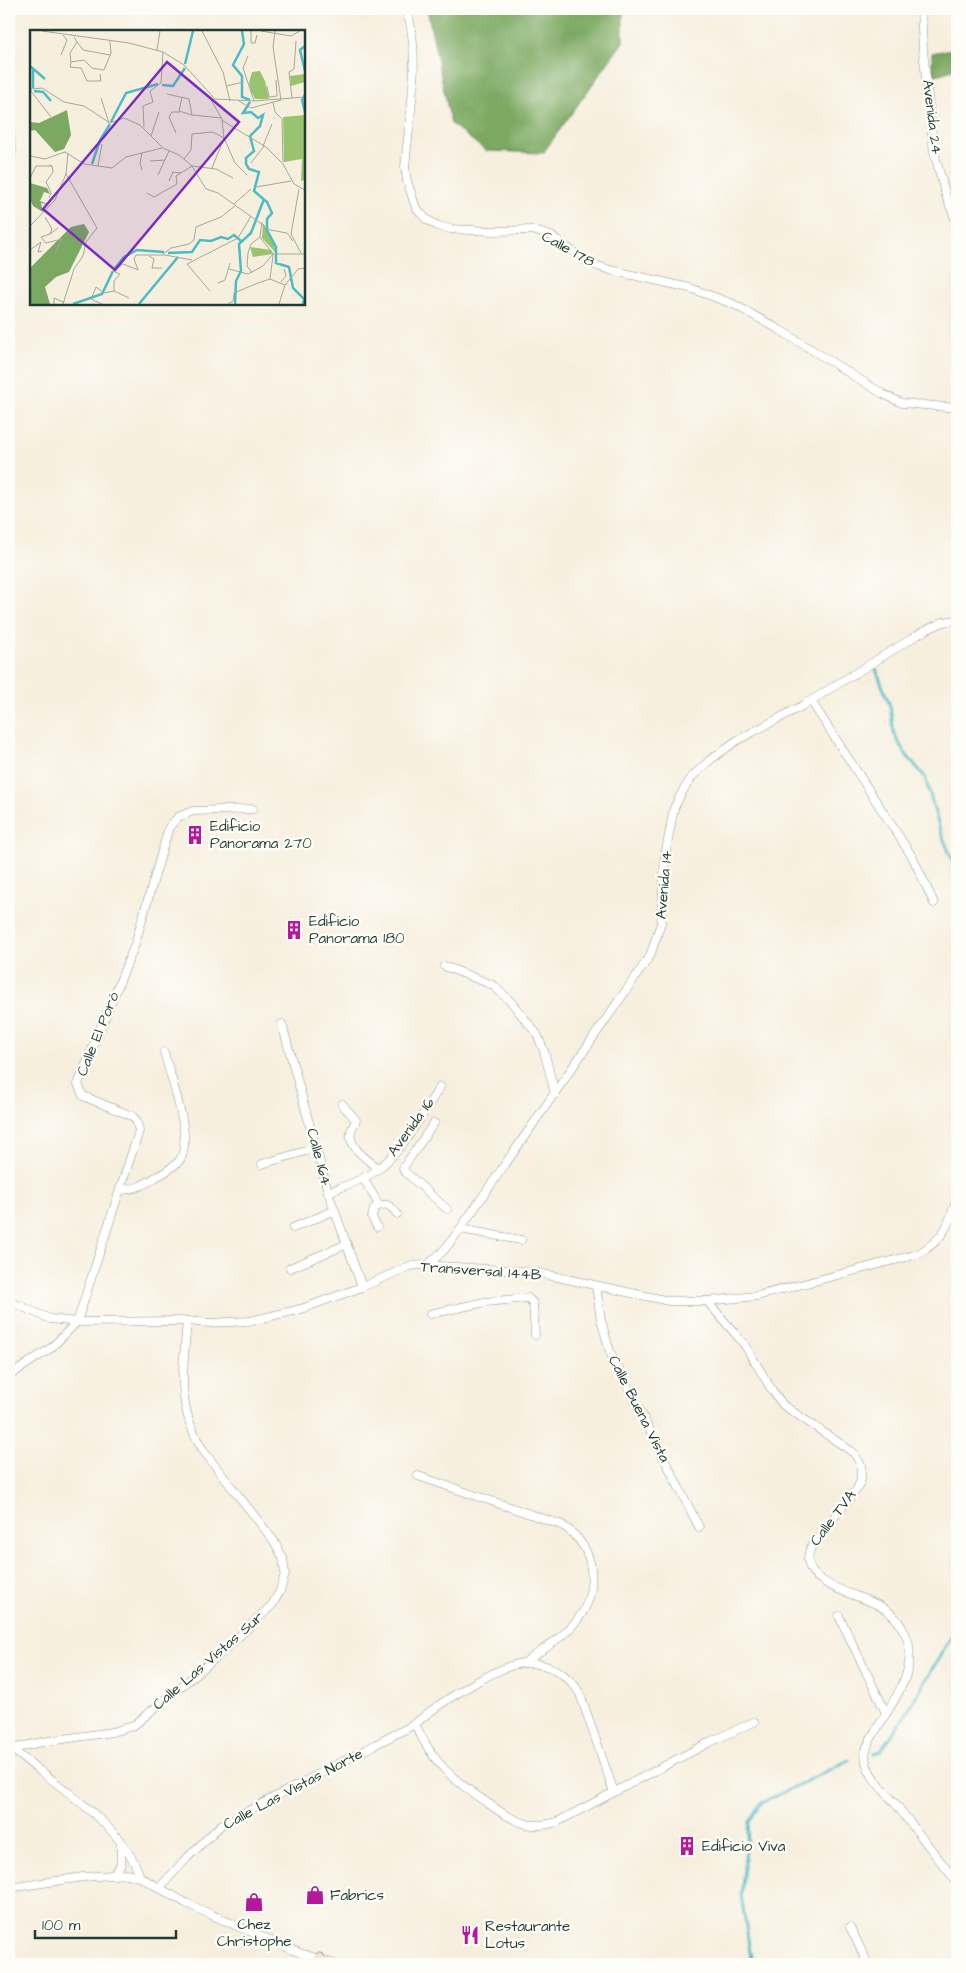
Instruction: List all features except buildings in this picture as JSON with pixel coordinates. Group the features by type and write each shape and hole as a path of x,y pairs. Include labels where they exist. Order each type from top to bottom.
{"street":[{"name":"Calle 178","path":"406,9 411,22 414,67 406,181 416,208 426,219 450,229 532,230 551,236 589,263 610,270 690,288 733,304 780,330 883,394 902,403 957,408"},
{"name":"Avenida 24","path":"921,9 923,50 934,152 946,196 957,223"},
{"name":"Avenida 14","path":"428,1265 444,1250 460,1229 650,956 661,923 665,856 674,808 692,777 710,760 736,741 811,701 924,630 943,622 957,620"},
{"path":"811,701 913,858 934,903"},
{"name":"Calle El Poró","path":"77,1322 140,1131 132,1116 82,1096 78,1084 135,944 168,827 178,817 193,811 253,809"},
{"path":"444,966 493,984 511,1002 537,1034 544,1051 555,1094"},
{"name":"Calle 164","path":"282,1024 328,1192 362,1287"},
{"path":"121,1190 136,1189 164,1173 179,1160 185,1148 185,1133 164,1052"},
{"name":"Avenida 16","path":"328,1192 362,1178 378,1168 403,1142 440,1088"},
{"path":"342,1104 356,1120 351,1132 351,1138 358,1152 378,1168"},
{"path":"418,1121 431,1126 403,1168 404,1171 448,1209"},
{"path":"262,1164 316,1148"},
{"path":"362,1178 379,1205"},
{"name":"Transversal 144B","path":"9,1302 50,1319 77,1322 187,1321 210,1323 250,1321 301,1308 362,1287 410,1266 428,1265 534,1272 669,1301 707,1301 757,1296 918,1254 931,1247 941,1237 957,1199"},
{"path":"377,1226 372,1217 372,1212 379,1205 388,1204 397,1214"},
{"path":"293,1228 335,1210"},
{"path":"460,1229 521,1240"},
{"path":"290,1268 347,1244"},
{"name":"Calle Buena Vista","path":"596,1286 601,1320 610,1352 699,1527"},
{"path":"430,1314 485,1302 528,1298 533,1303 535,1336"},
{"name":"Calle TVA","path":"707,1301 744,1344 783,1405 854,1452 861,1465 861,1479 857,1489 814,1542 808,1552 806,1562 814,1575 831,1586 881,1606 894,1615 906,1634 910,1650 908,1672 867,1746 865,1760 876,1781 957,1882"},
{"name":"Calle Las Vistas Sur","path":"10,1748 112,1732 133,1726 218,1656 272,1606 280,1591 285,1574 283,1558 274,1541 205,1453 195,1438 186,1414 182,1385 187,1321"},
{"path":"9,1376 51,1348 77,1322"},
{"path":"418,1476 562,1526 571,1531 587,1553 593,1581 590,1600 584,1611 564,1633 524,1662"},
{"path":"839,1616 886,1713"},
{"path":"524,1662 545,1666 557,1671 574,1684 580,1694 614,1792"},
{"name":"Calle Las Vistas Norte","path":"160,1888 221,1825 415,1724 426,1713 504,1668 524,1662"},
{"path":"415,1724 430,1752 452,1778 501,1812 527,1824 543,1825 558,1822 710,1742 754,1722"},
{"path":"9,1738 10,1748 103,1823 121,1844 137,1868 140,1877"},
{"path":"113,1875 121,1864 121,1844"},
{"path":"9,1888 83,1877 127,1874 140,1877 212,1915 322,1962 335,1964"},
{"path":"850,1927 868,1964"}],"green space":[{"path":"427,9 623,9 623,42 543,153 486,151 451,124"},
{"path":"957,48 957,69 932,76 932,53"}],"waterway":[{"path":"9,60 14,153 9,172"},
{"path":"876,669 890,706 894,733 904,752 925,777 940,830 957,871"},
{"path":"874,1753 881,1751 904,1717 957,1627"},
{"path":"752,1964 741,1895 749,1822 760,1804 849,1760"}],"place":[{"name":"Edificio Panorama 270","path":"195,835"},
{"name":"Edificio Panorama 180","path":"294,930"},
{"name":"Edificio Viva","path":"687,1846"},
{"name":"Fabrics","path":"315,1895"},
{"name":"Chez Christophe","path":"254,1902"},
{"name":"Restaurante Lotus","path":"470,1935"}]}
